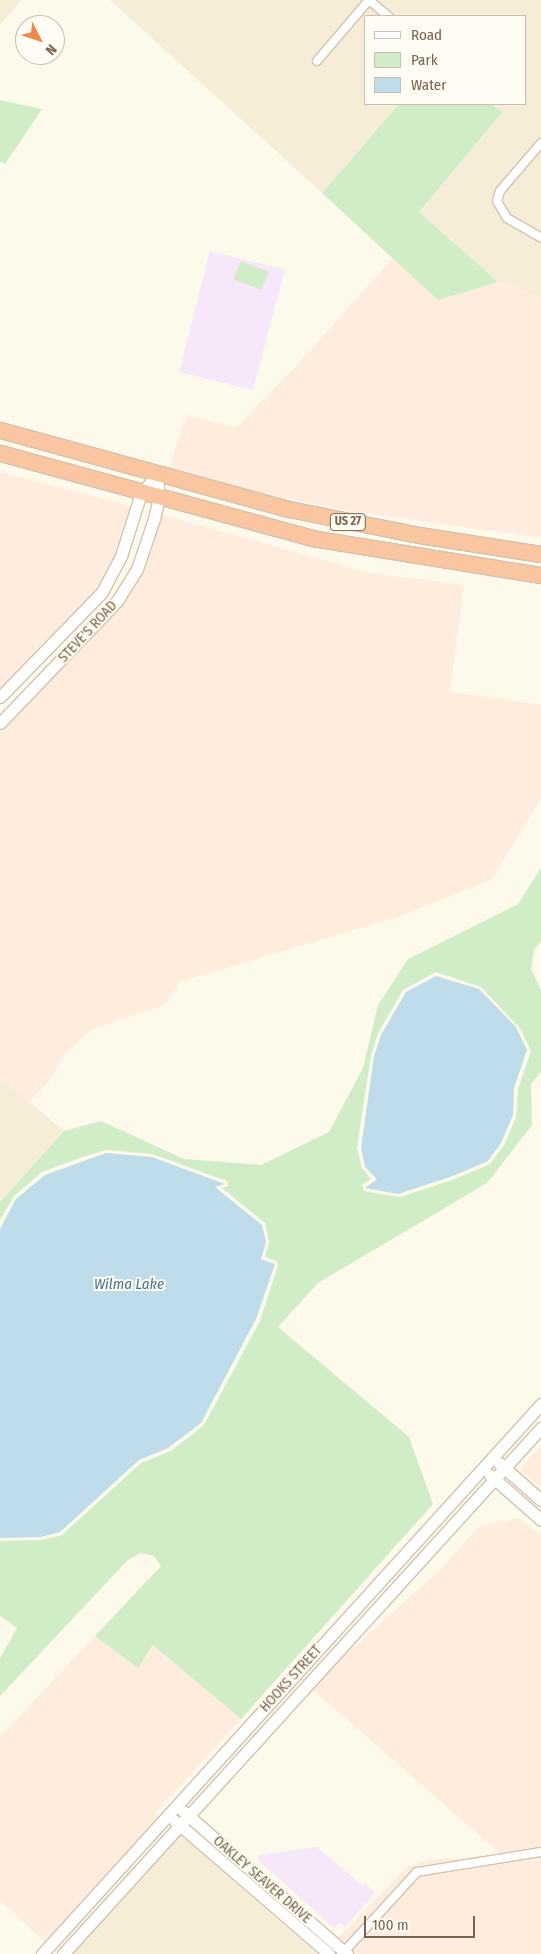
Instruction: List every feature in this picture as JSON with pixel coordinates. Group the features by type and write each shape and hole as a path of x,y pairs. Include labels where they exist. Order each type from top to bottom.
{"highway":[{"name":"US 27","path":"0,430 157,475 349,523 541,554"},
{"name":"US 27","path":"0,453 159,498 312,538 541,575"},
{"path":"384,551 430,550 541,566"}],"street":[{"path":"317,61 369,0 387,15"},
{"path":"541,143 500,191 497,201 507,218 541,238"},
{"name":"STEVE'S ROAD","path":"0,697 102,592 118,564 141,493 157,475"},
{"name":"STEVE'S ROAD","path":"2,716 118,601 138,569 159,498 157,475"},
{"name":"HOOKS STREET","path":"42,1954 541,1404"},
{"name":"HOOKS STREET","path":"63,1954 541,1428"},
{"path":"493,1457 541,1500"},
{"path":"482,1469 541,1520"},
{"path":"303,1666 314,1676"},
{"name":"OAKLEY SEAVER DRIVE","path":"177,1805 344,1953"},
{"name":"OAKLEY SEAVER DRIVE","path":"168,1815 329,1954"},
{"path":"344,1953 417,1872 541,1852"},
{"path":"268,1902 277,1892"}],"shaded area":[{"path":"0,0 22,0 0,25"},
{"path":"110,0 363,0 311,62 318,67 369,6 381,15 364,15 364,105 398,105 322,193"},
{"path":"374,0 541,0 541,137 496,188 493,200 504,220 541,242 541,300 505,280 498,282 419,212 503,113 497,105 526,105 526,15 393,15"},
{"path":"541,150 541,233 509,215 502,196"},
{"path":"210,251 285,270 253,390 179,372"},
{"path":"393,258 438,299 505,280 541,300 541,538 350,511 247,491 169,468 187,415 236,428 301,361"},
{"path":"0,472 133,507 118,554 99,589 0,691"},
{"path":"159,514 369,573 464,585 450,692 541,705 541,798 492,879 397,917 179,982 166,1004 92,1029 66,1052 49,1081 28,1103 0,1077 0,729 119,607"},
{"path":"0,1077 64,1131 0,1202"},
{"path":"541,1445 541,1488 520,1469"},
{"path":"518,1518 541,1535 541,1954 353,1954 337,1939 407,1867 427,1860 502,1855 310,1687 442,1568 480,1526"},
{"path":"95,1636 138,1668 153,1645 241,1719 155,1813 160,1818 46,1943 0,1900 0,1737"},
{"path":"178,1833 317,1954 70,1954"},
{"path":"317,1847 362,1885 366,1884 375,1893 345,1927 340,1922 334,1928 257,1859 260,1855"}],"green space":[{"path":"0,100 42,109 5,164 0,161"},
{"path":"398,105 493,105 503,112 419,212 498,282 438,300 322,193"},
{"path":"241,261 269,272 261,290 233,279"},
{"path":"541,868 541,941 534,950 531,969 541,990 541,1072 531,1084 532,1125 487,1183 318,1283 278,1327 409,1437 433,1504 241,1719 153,1645 138,1668 95,1636 161,1566 154,1556 140,1553 126,1562 0,1696 0,1658 17,1628 0,1616 0,1541 42,1540 62,1535 141,1463 171,1451 204,1425 260,1321 278,1265 276,1261 265,1257 269,1242 265,1223 222,1188 228,1186 227,1181 152,1154 106,1150 85,1156 42,1172 14,1196 0,1220 0,1202 64,1131 101,1121 184,1159 261,1165 329,1132 363,1068 378,1005 408,959 518,904","holes":["436,972 481,987 520,1028 531,1051 518,1089 516,1117 504,1145 490,1164 455,1179 400,1197 364,1191 362,1185 371,1179 362,1168 357,1147 371,1055 378,1033 403,990"]}],"water":[{"path":"436,976 479,989 516,1027 527,1050 514,1088 513,1115 501,1143 488,1161 453,1176 398,1194 365,1188 377,1179 365,1167 361,1148 374,1056 381,1035 406,992"},
{"name":"Wilma Lake","path":"106,1153 152,1157 225,1184 215,1187 262,1225 266,1242 261,1259 275,1264 256,1319 201,1423 168,1448 139,1460 60,1532 41,1537 0,1538 0,1229 16,1199 45,1175"}]}
